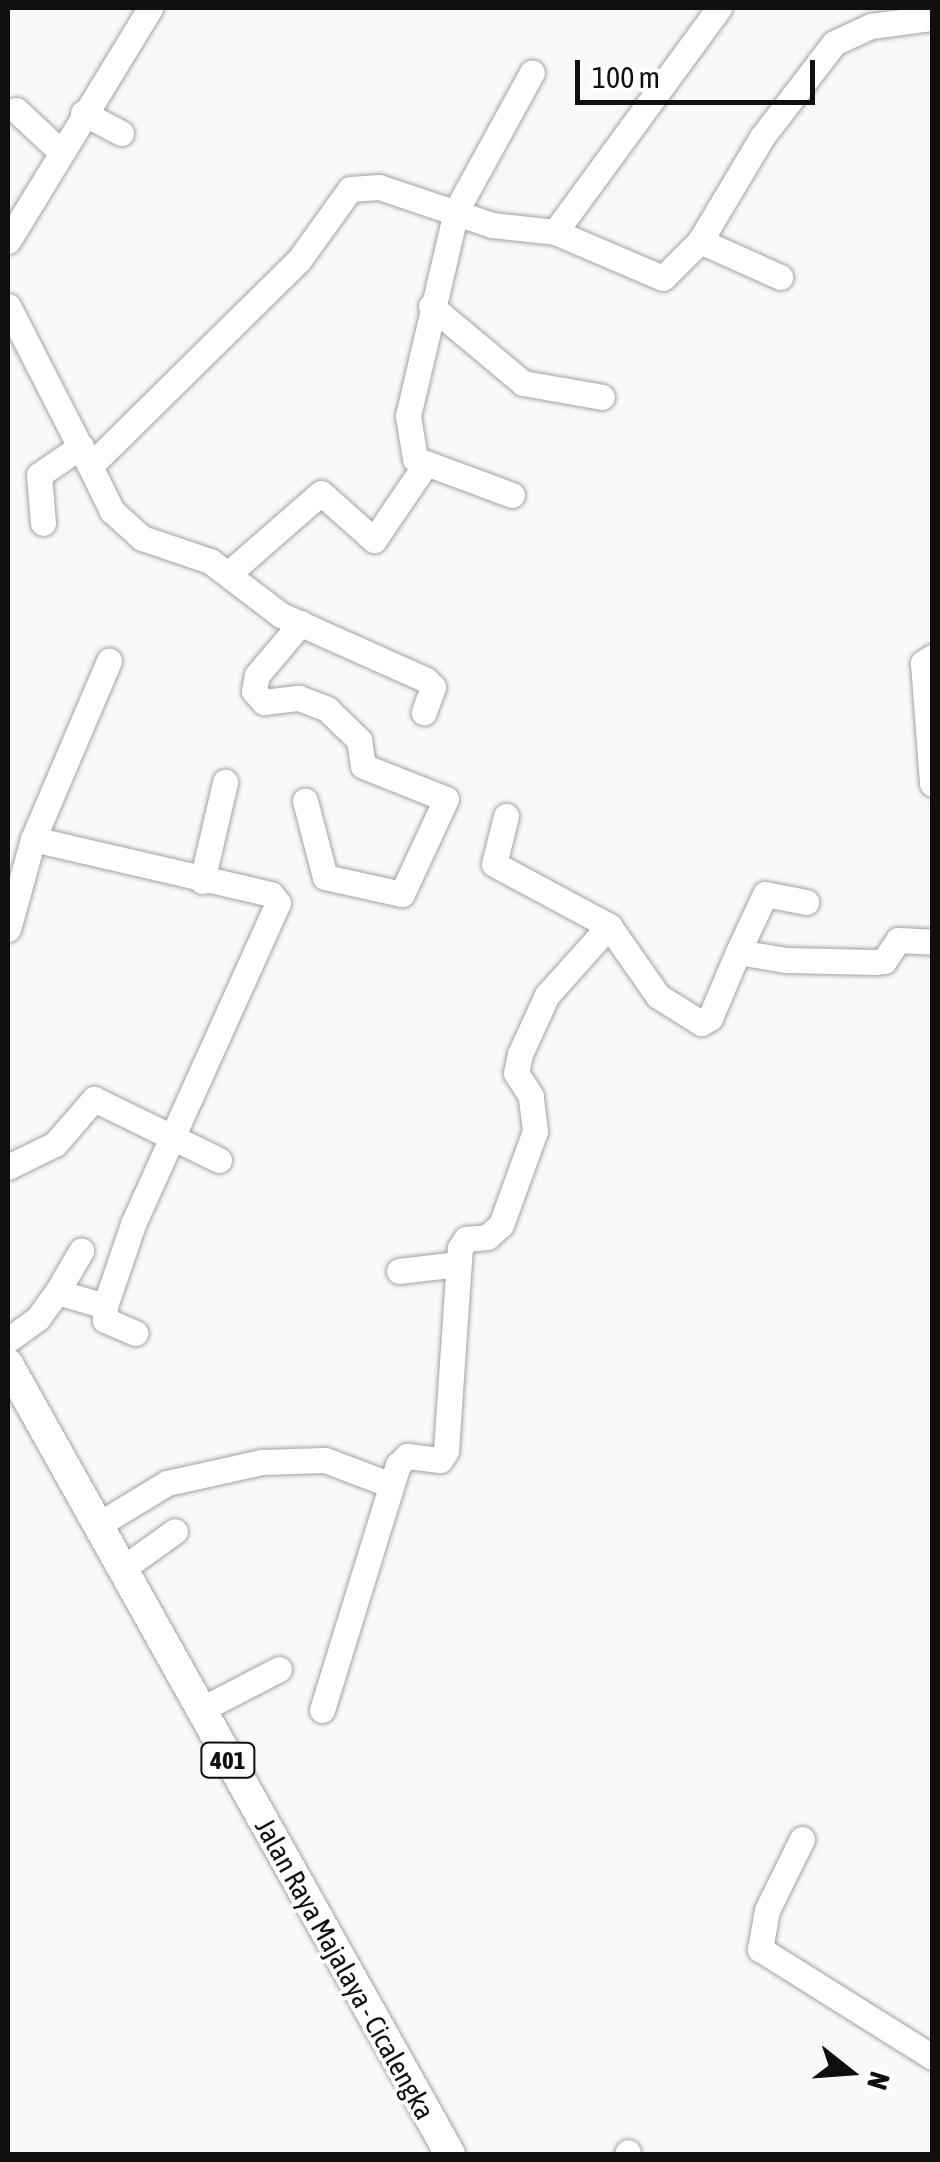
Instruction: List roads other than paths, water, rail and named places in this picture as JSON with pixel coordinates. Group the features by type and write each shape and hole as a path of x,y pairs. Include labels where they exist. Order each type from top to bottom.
{"main road":[{"name":"Jalan Raya Majalaya - Cicalengka","path":"8,1364 450,2154"}],"street":[{"path":"8,241 82,113 150,8"},
{"path":"555,232 719,8"},
{"path":"42,523 39,475 85,456 136,427 299,260 350,189 378,187 518,230 555,232 663,278 700,241 762,137 834,44 870,26 932,18"},
{"path":"512,495 425,465 413,455 408,416 456,210 532,72"},
{"path":"16,110 60,151"},
{"path":"82,113 121,133"},
{"path":"700,241 780,277"},
{"path":"8,306 112,511 142,538 228,574 301,623 426,680 432,688 424,712"},
{"path":"431,306 523,383 602,396"},
{"path":"228,574 320,494 374,540 425,465"},
{"path":"301,623 257,675 254,691 264,702 299,698 328,710 360,740 363,766 446,799 414,880 402,894 325,877 305,801"},
{"path":"932,657 923,663 932,784"},
{"path":"9,917 33,839 108,661"},
{"path":"202,881 225,782"},
{"path":"506,816 494,864 609,926 658,996 701,1024 710,1018 766,894 806,902"},
{"path":"33,839 274,895 278,903 132,1224 104,1319 135,1332"},
{"path":"322,1710 388,1484 404,1457 436,1460 446,1451 458,1264 466,1239 487,1236 502,1226 516,1170 532,1143 534,1106 516,1068 541,1006 609,926"},
{"path":"738,952 786,960 881,962 898,940 932,942"},
{"path":"8,1167 55,1144 94,1099 219,1160"},
{"path":"8,1340 38,1318 81,1252"},
{"path":"399,1271 458,1264"},
{"path":"57,1292 105,1306"},
{"path":"96,1526 167,1483 262,1462 325,1460 388,1484"},
{"path":"122,1569 174,1531"},
{"path":"200,1710 278,1669"},
{"path":"802,1839 767,1910 760,1949 932,2057"}]}
